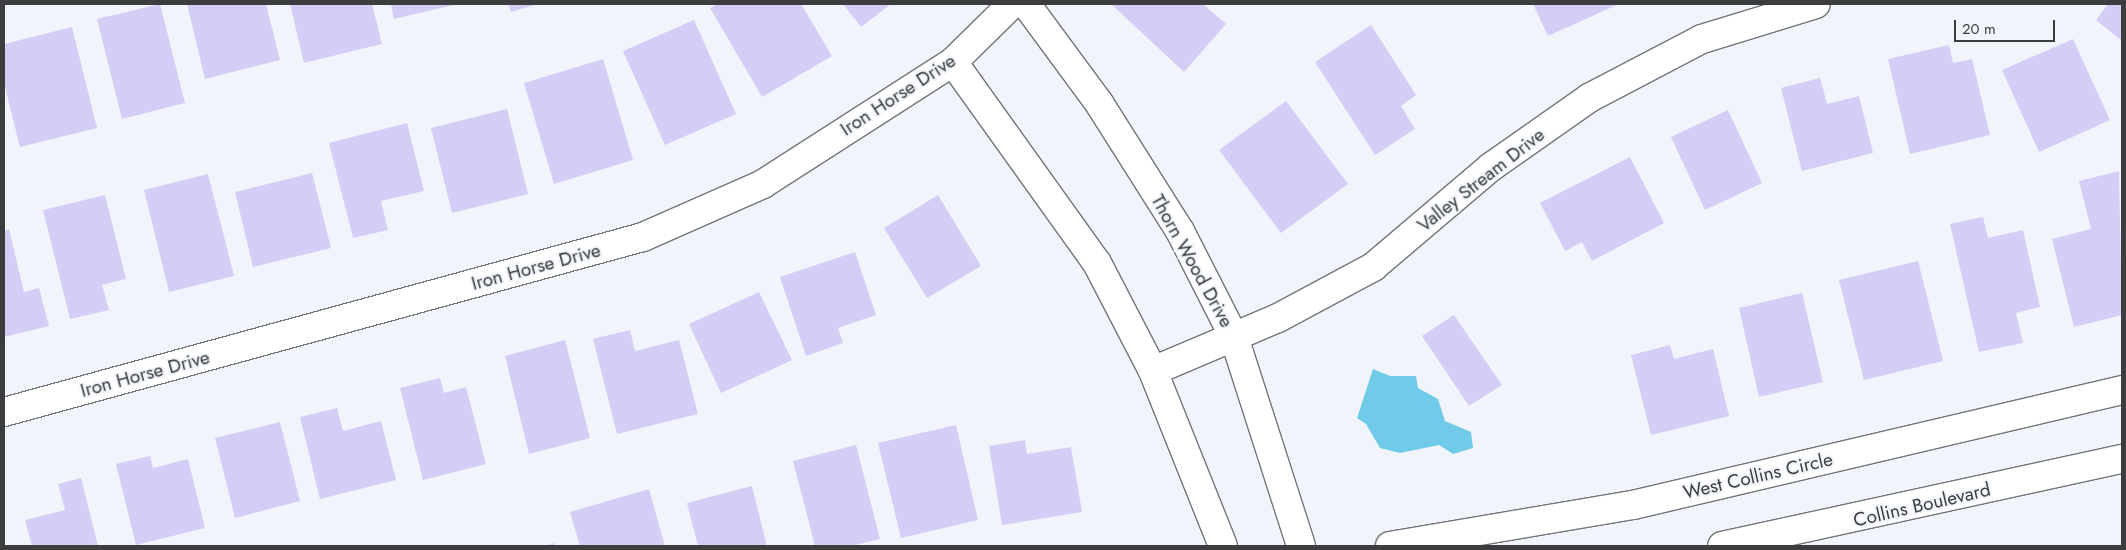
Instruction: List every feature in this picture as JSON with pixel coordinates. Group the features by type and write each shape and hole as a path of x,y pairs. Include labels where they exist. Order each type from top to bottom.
{"street":[{"name":"Iron Horse Drive","path":"4,412 644,237 763,184 953,62 1012,4"},
{"name":"Thorn Wood Drive","path":"1026,4 1099,103 1180,231 1234,338 1301,546"},
{"name":"Valley Stream Drive","path":"1153,371 1234,338 1373,267 1491,167 1589,98 1702,39 1816,4"},
{"path":"953,62 1097,263 1153,371 1223,546"},
{"name":"West Collins Circle","path":"1390,546 1633,505 2122,390"},
{"name":"Collins Boulevard","path":"1722,546 2122,459"}],"water":[{"path":"1373,369 1390,376 1416,376 1418,388 1438,399 1445,421 1471,432 1473,448 1453,454 1439,445 1400,453 1380,448 1366,424 1357,418"}],"building":[{"path":"160,4 185,103 122,119 97,19"},
{"path":"187,4 266,4 280,60 205,79"},
{"path":"290,4 372,4 382,44 304,63"},
{"path":"391,4 458,4 394,19"},
{"path":"508,4 538,4 511,12"},
{"path":"718,4 801,4 832,56 762,97 710,8"},
{"path":"843,4 891,4 861,27"},
{"path":"1111,4 1203,4 1226,24 1184,72"},
{"path":"1533,4 1619,4 1548,36"},
{"path":"2108,4 2122,4 2122,41 2096,20"},
{"path":"694,20 736,114 665,145 623,51"},
{"path":"1371,25 1416,95 1401,106 1415,129 1375,155 1315,62"},
{"path":"72,27 97,128 20,147 4,83 4,44"},
{"path":"2073,39 2110,120 2039,152 2002,70"},
{"path":"1949,45 1953,63 1972,59 1990,135 1910,154 1888,59"},
{"path":"603,59 633,160 554,184 524,83"},
{"path":"1820,78 1827,104 1859,96 1873,153 1802,171 1781,88"},
{"path":"1286,101 1348,184 1281,233 1219,150"},
{"path":"507,109 528,194 452,213 431,128"},
{"path":"1728,110 1762,183 1705,210 1671,137"},
{"path":"407,123 424,191 381,201 388,230 353,238 329,143"},
{"path":"1630,157 1664,223 1592,261 1582,242 1565,251 1540,203"},
{"path":"2119,171 2122,315 2074,327 2052,239 2091,229 2079,181"},
{"path":"312,173 331,248 253,267 235,192"},
{"path":"208,174 234,276 169,292 144,190"},
{"path":"105,195 126,279 102,285 109,310 70,319 43,210"},
{"path":"938,195 981,266 927,298 884,228"},
{"path":"1983,217 1988,238 2023,230 2040,307 2016,313 2023,343 1979,352 1950,224"},
{"path":"9,229 24,292 39,288 49,326 4,337 4,231"},
{"path":"855,252 876,315 838,328 843,343 806,356 780,277"},
{"path":"1918,261 1943,361 1864,380 1839,280"},
{"path":"759,292 792,360 721,393 689,324"},
{"path":"1802,293 1823,382 1759,397 1739,308"},
{"path":"1454,315 1502,385 1469,406 1422,336"},
{"path":"630,330 635,351 679,340 698,414 617,434 593,339"},
{"path":"565,340 590,438 529,454 505,356"},
{"path":"1670,345 1674,359 1713,349 1729,416 1651,435 1631,355"},
{"path":"440,378 444,393 466,387 486,464 423,480 400,388"},
{"path":"337,408 343,431 381,421 396,480 320,499 300,417"},
{"path":"280,422 300,501 235,518 215,438"},
{"path":"956,425 978,520 901,538 878,443"},
{"path":"1025,440 1027,454 1071,447 1082,512 1002,525 989,446"},
{"path":"856,445 880,539 851,546 815,546 793,461"},
{"path":"150,456 153,468 188,459 205,528 136,545 116,464"},
{"path":"81,478 98,546 32,546 25,520 65,510 58,484"},
{"path":"752,486 767,546 698,546 687,503"},
{"path":"649,489 665,546 580,546 570,512"},
{"path":"554,543 555,546 544,546"}]}
